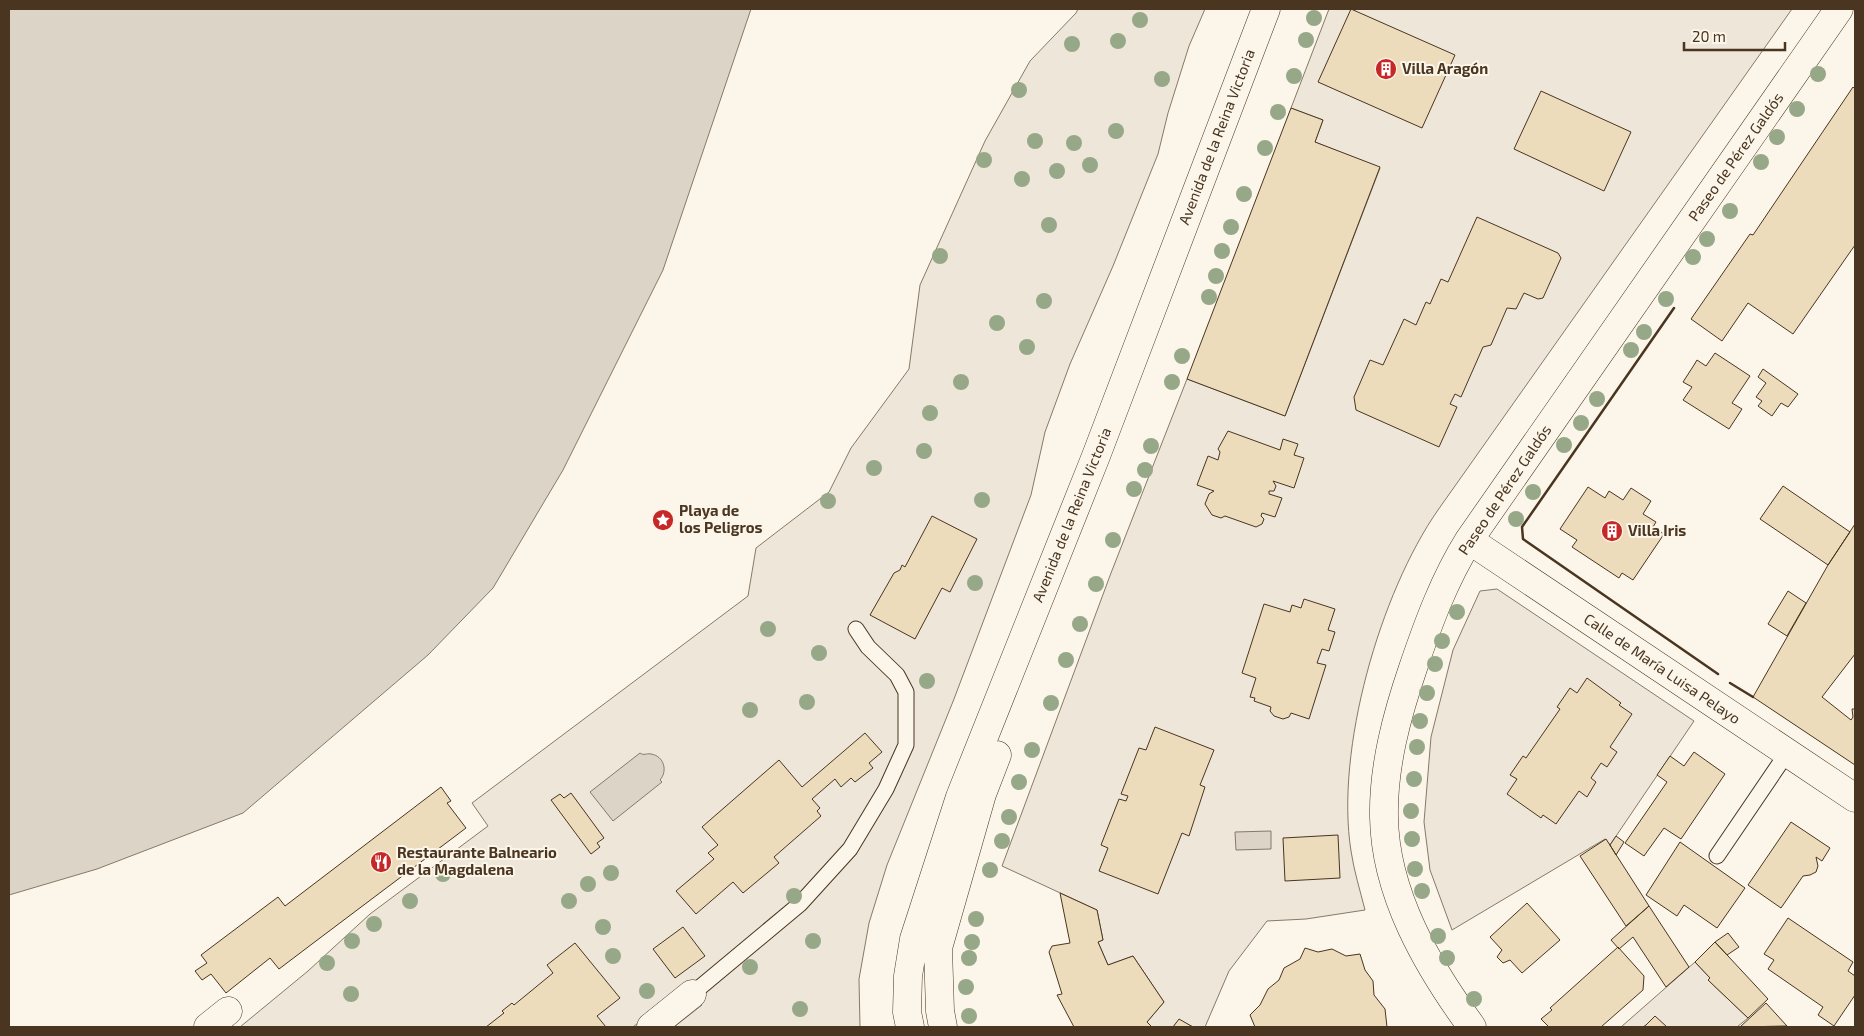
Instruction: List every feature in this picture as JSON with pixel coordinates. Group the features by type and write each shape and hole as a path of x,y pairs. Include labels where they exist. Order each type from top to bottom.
{"main road":[{"name":"Avenida de la Reina Victoria","path":"910,1027 907,1012 908,976 914,939 960,798 1096,456 1266,9"},
{"name":"Avenida de la Reina Victoria","path":"943,1027 940,1011 938,948 982,794 1285,9"},
{"name":"Paseo de Pérez Galdós","path":"1472,1027 1430,964 1412,927 1397,890 1389,855 1384,817 1391,746 1400,707 1432,611 1469,540 1839,9"},
{"name":"Calle de María Luisa Pelayo","path":"1469,540 1855,798"},
{"path":"651,1027 692,994"}],"lane":[{"path":"692,994 800,904 850,849 886,789 906,745 906,692 897,675 868,647 856,629"},
{"path":"1717,856 1787,753"}],"shaded area":[{"path":"9,9 751,9 663,270 563,470 493,588 428,655 243,813 97,869 9,895"},
{"path":"1078,9 1205,9 1189,46 1168,113 1158,154 1113,266 1070,364 1045,432 1031,495 954,699 887,865 869,923 859,979 860,1027 674,1027 702,1005 685,985 633,1027 240,1027 308,971 370,914 488,826 472,803 748,596 756,548 829,492 851,448 909,369 920,285 985,141 1030,61"},
{"path":"1329,9 1792,9 1438,510 1417,544 1398,584 1381,628 1367,674 1356,721 1350,767 1348,811 1351,851 1365,910 1306,919 1267,921 1229,971 1205,1027 1193,1027 1179,1020 1173,1027 1152,1027 1147,1022 1164,1002 1133,956 1108,965 1098,942 1103,940 1097,910 1002,866 1111,573 1187,379 1285,416 1380,168 1315,142 1323,120 1291,108"},
{"path":"1497,589 1694,721 1610,845 1605,839 1452,930 1430,870 1424,822 1431,737 1453,650 1480,591"},
{"path":"640,753 655,755 662,761 664,772 660,780 662,782 613,821 590,792"},
{"path":"1271,831 1271,849 1236,850 1235,832"},
{"path":"1695,962 1710,978 1708,980 1748,1018 1737,1027 1621,1027"}],"building":[{"name":"Villa Aragón","path":"1351,9 1455,55 1422,128 1318,82"},
{"path":"1853,87 1855,89 1855,245 1793,334 1748,303 1722,341 1691,319 1750,234 1753,235"},
{"path":"1541,91 1631,132 1604,191 1514,149"},
{"path":"1291,108 1323,120 1315,142 1380,167 1285,416 1187,379"},
{"path":"1477,217 1558,253 1561,258 1543,298 1538,299 1524,293 1516,309 1507,308 1491,345 1483,347 1461,397 1455,394 1450,404 1457,407 1439,447 1356,410 1354,397 1370,360 1383,365 1404,319 1416,325 1426,302 1430,304 1441,279 1448,282"},
{"path":"1715,353 1750,376 1732,403 1742,409 1729,429 1683,400 1692,387 1683,382 1697,360 1706,366"},
{"path":"1763,369 1798,394 1788,407 1781,403 1772,416 1758,406 1762,401 1756,397 1766,383 1758,377"},
{"path":"1228,431 1280,450 1283,439 1298,444 1294,455 1304,458 1294,488 1273,481 1276,486 1274,491 1269,491 1269,494 1282,498 1275,517 1262,513 1261,516 1264,519 1262,524 1256,527 1225,516 1221,518 1212,515 1205,504 1209,494 1214,491 1197,485 1208,456 1218,460 1220,452 1218,449"},
{"path":"1783,486 1850,532 1828,565 1760,519"},
{"name":"Villa Iris","path":"1588,487 1605,498 1609,491 1623,500 1631,488 1651,501 1643,514 1656,522 1653,527 1664,534 1633,580 1622,573 1619,578 1572,547 1577,540 1560,529"},
{"path":"932,516 977,539 950,592 942,588 915,639 870,615 894,573 900,570 902,565 905,567"},
{"path":"1855,524 1855,654 1822,697 1851,720 1853,717 1852,709 1855,709 1855,765 1753,697 1828,565"},
{"path":"1788,591 1806,603 1787,636 1768,624"},
{"path":"1304,599 1335,609 1328,630 1335,632 1329,651 1322,649 1317,663 1326,665 1309,719 1291,713 1289,717 1283,719 1274,716 1270,711 1271,707 1254,701 1255,698 1250,697 1256,678 1242,673 1264,604 1290,612 1292,605 1301,608"},
{"path":"1587,678 1621,703 1619,705 1632,714 1610,747 1617,752 1607,767 1601,763 1591,778 1596,782 1587,797 1579,791 1556,824 1543,815 1541,818 1507,794 1517,779 1510,775 1523,756 1526,758 1560,709 1557,707 1570,688 1577,693"},
{"path":"1155,727 1214,750 1200,785 1205,787 1189,836 1182,833 1158,894 1099,871 1108,848 1101,845 1119,799 1126,801 1128,796 1121,794 1139,748 1146,750"},
{"path":"865,733 882,752 869,763 873,768 855,782 851,778 841,787 835,779 812,799 820,808 817,811 821,816 774,857 779,863 743,893 733,882 696,914 676,891 714,859 708,853 718,845 702,827 779,760 802,787"},
{"path":"1694,752 1725,774 1681,839 1664,828 1644,856 1625,843 1667,782 1657,775 1670,756 1684,766"},
{"name":"Restaurante Balneario de la Magdalena","path":"441,787 451,801 447,803 466,828 279,969 270,958 226,993 211,974 202,980 195,971 207,963 201,955 278,897 285,906"},
{"path":"571,793 604,838 597,843 600,847 591,854 551,800 560,794 564,798"},
{"path":"1791,822 1830,848 1822,861 1816,857 1818,866 1816,872 1803,876 1781,908 1748,885"},
{"path":"1338,835 1340,878 1285,881 1283,838"},
{"path":"1616,836 1624,842 1616,855 1610,845"},
{"path":"1606,839 1649,906 1626,926 1580,856"},
{"path":"1680,842 1745,888 1717,928 1684,905 1677,916 1646,895"},
{"path":"1060,893 1097,910 1103,940 1098,942 1108,965 1133,956 1164,1002 1147,1022 1152,1027 1074,1027 1057,995 1062,994 1049,952 1052,946 1070,943"},
{"path":"1527,903 1560,940 1522,973 1510,960 1503,963 1497,957 1502,950 1490,937"},
{"path":"1649,906 1689,967 1666,987 1633,937 1619,949 1611,940"},
{"path":"1788,918 1853,962 1848,971 1855,976 1855,995 1834,1026 1818,1015 1823,1007 1768,969 1774,960 1764,954"},
{"path":"683,927 705,956 675,978 653,949"},
{"path":"1728,933 1739,947 1727,955 1715,942"},
{"path":"1715,942 1768,999 1748,1018 1708,980 1710,978 1695,962"},
{"path":"575,943 620,998 597,1016 606,1027 486,1027 504,1013 502,1011 512,1003 514,1005 553,973 547,965"},
{"path":"1618,947 1644,976 1643,990 1601,1027 1549,1027 1541,1019 1552,1010 1550,1008"},
{"path":"1305,948 1318,952 1332,949 1346,956 1360,954 1365,970 1373,981 1374,995 1385,1009 1387,1027 1255,1027 1250,1015 1260,1005 1268,989 1279,980 1284,968 1300,959"},
{"path":"1766,1003 1787,1026 1740,1027"},
{"path":"1655,1016 1667,1027 1643,1027 1646,1025"},
{"path":"1179,1019 1193,1027 1173,1027"}],"wall":[{"path":"1674,308 1522,527 1523,539 1718,674"},
{"path":"1730,683 1753,697"}],"place":[{"name":"Villa Aragón","path":"1386,69"},
{"name":"Playa de los Peligros","path":"663,520"},
{"name":"Villa Iris","path":"1612,531"},
{"name":"Restaurante Balneario de la Magdalena","path":"381,862"}]}
